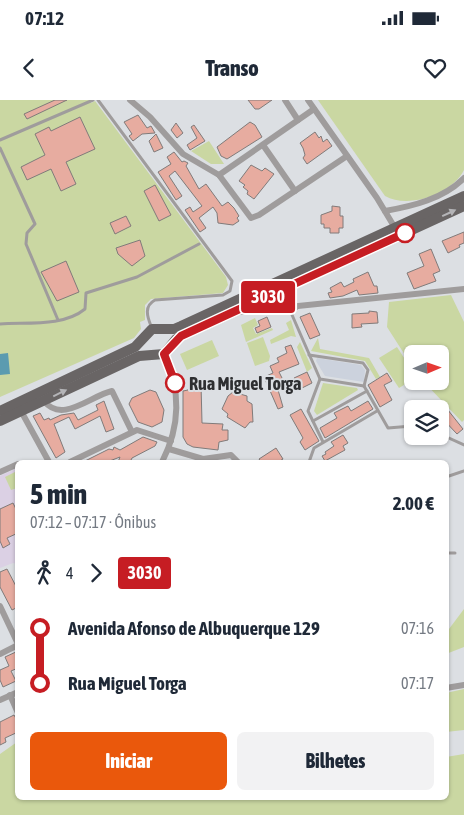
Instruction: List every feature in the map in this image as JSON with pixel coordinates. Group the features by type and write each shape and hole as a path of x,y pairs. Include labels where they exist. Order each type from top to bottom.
{"main road":[{"path":"0,410 135,347 153,331 181,326 464,195"},
{"path":"0,421 139,356 163,352 181,336 464,206"},
{"path":"153,331 145,347 163,352"},
{"path":"153,331 170,335 163,352"}],"street":[{"path":"130,100 150,117 183,154 219,175 251,218 259,215 347,156"},
{"path":"285,100 298,120"},
{"path":"308,100 395,228"},
{"path":"219,175 314,109"},
{"path":"263,145 295,191"},
{"path":"384,211 423,202 449,190 464,178"},
{"path":"464,178 464,185"},
{"path":"288,288 287,301 297,307"},
{"path":"235,312 464,289"},
{"path":"163,352 172,373 177,402 171,441 163,460"},
{"path":"44,401 49,407 64,410 112,391 132,432"},
{"path":"21,411 48,460"},
{"path":"74,460 137,430 171,441"},
{"path":"169,449 203,459 231,455 236,460"},
{"path":"0,472 15,465"},
{"path":"0,606 15,638"},
{"path":"0,654 15,646"},
{"path":"449,688 464,685"},
{"path":"0,700 15,693"},
{"path":"10,695 15,706"}],"lane":[{"path":"0,140 93,100"},
{"path":"98,100 232,281 230,291 223,295 155,300 150,303 147,316 153,331"},
{"path":"0,148 35,224 27,233 26,244 58,320"},
{"path":"0,324 58,320 80,313 85,309 86,293 137,278 199,244"},
{"path":"289,308 320,379 308,411 323,442"},
{"path":"309,354 364,363 368,370 364,386 377,411 388,428 404,427"},
{"path":"320,379 364,386"},
{"path":"313,421 367,392"},
{"path":"310,460 314,448 377,411"},
{"path":"449,438 464,445"},
{"path":"449,476 464,471"},
{"path":"449,553 455,553"}],"shaded area":[{"path":"317,358 361,365 365,370 364,382 325,376 316,361"},
{"path":"15,469 15,564 0,568 0,476"}],"green space":[{"path":"0,100 89,100 91,103 95,101 226,277 228,285 223,293 151,299 145,305 145,320 140,322 141,329 134,338 0,397"},
{"path":"318,100 464,100 464,170 458,179 449,186 439,193 428,197 405,201 394,200 385,196"},
{"path":"209,141 224,164 211,164 191,151"},
{"path":"451,295 464,322 464,420 462,422 449,408 449,400 441,400 432,390 449,390 449,345 404,345 404,354 387,327 389,302"},
{"path":"255,318 258,325 253,328 256,334 272,328 273,330 246,342 241,325"},
{"path":"291,320 296,337 291,336 271,344 270,340 289,330 286,323"},
{"path":"263,337 270,356 269,361 255,366 247,343"},
{"path":"318,338 320,349 369,358 380,377 376,379 365,361 311,351"},
{"path":"212,340 219,356 187,370 180,354"},
{"path":"300,342 312,368 307,372 297,347"},
{"path":"397,347 404,358 404,385 399,388 379,358"},
{"path":"323,383 357,388 358,390 317,415 314,411"},
{"path":"15,472 15,489 11,490 5,477"},
{"path":"464,609 464,647 449,653 449,629"},
{"path":"464,689 464,730 449,732 449,692"},
{"path":"15,743 15,800 449,800 449,756 464,754 464,815 0,815 0,754"}],"water":[{"path":"8,353 10,374 0,375 0,354"}],"building":[{"path":"55,100 67,100 27,119 24,114"},
{"path":"248,100 272,100 259,109 255,109"},
{"path":"138,115 147,128 151,126 155,133 142,134 133,141 129,136 132,134 124,122"},
{"path":"80,117 95,149 66,162 76,184 61,191 51,169 27,180 21,167 45,155 35,134 49,127 51,131"},
{"path":"250,122 255,125 262,137 227,159 221,156 217,147"},
{"path":"176,123 183,133 177,138 171,130"},
{"path":"194,125 205,141 190,150 187,145 197,138 191,127"},
{"path":"315,132 319,138 321,136 323,142 327,139 332,146 307,164 303,158 305,155 300,143"},
{"path":"156,134 163,148 154,152 149,141"},
{"path":"174,152 182,162 188,163 186,166 199,189 206,184 222,206 228,202 234,208 239,216 237,218 239,221 233,225 218,223 217,213 213,207 199,218 206,228 200,232 185,210 190,207 193,212 202,206 175,171 169,176 182,196 176,200 158,172 171,164 167,157"},
{"path":"251,165 262,171 265,168 274,174 254,199 247,194 248,191 243,187 245,185 239,181"},
{"path":"155,185 171,215 159,221 144,191"},
{"path":"332,206 340,207 340,216 343,216 343,228 339,228 339,233 330,233 330,228 324,228 324,224 321,224 321,215 332,211"},
{"path":"126,216 131,226 115,234 110,223"},
{"path":"464,232 464,243 448,253 442,241"},
{"path":"140,240 145,256 132,266 118,254 116,248"},
{"path":"431,249 440,271 433,274 436,281 414,289 407,273 424,266 419,254"},
{"path":"66,261 79,292 57,301 41,272"},
{"path":"368,272 374,286 377,286 378,293 359,295 357,290 343,296 330,298 328,293 332,292 330,288 341,282 344,287 354,282 353,279"},
{"path":"369,311 377,312 378,323 361,324 362,327 352,328 352,314 369,313"},
{"path":"310,313 320,335 310,339 300,317"},
{"path":"267,317 271,327 257,333 255,328 260,326 258,321"},
{"path":"291,345 299,364 279,372 283,380 276,383 283,407 278,409 264,377 273,373 270,366 279,362 277,358 287,353 285,347"},
{"path":"307,372 312,383 300,389 294,378"},
{"path":"387,373 392,381 384,385 392,400 380,407 368,385"},
{"path":"191,384 201,384 202,423 223,424 222,430 228,430 228,440 219,442 218,450 193,447 187,444 183,437 183,391 188,390"},
{"path":"150,390 156,392 164,410 162,422 152,427 138,422 129,404 132,398"},
{"path":"233,392 247,396 247,401 252,404 253,422 250,422 245,428 227,417 228,414 222,409 228,396"},
{"path":"104,401 114,429 106,432 100,416 75,429 69,417 54,424 65,452 56,458 33,416 40,413 44,420 49,418 50,420 61,415 74,413 78,420 98,410 96,405"},
{"path":"368,401 373,409 325,438 320,428 337,418 334,413 348,406 351,411"},
{"path":"301,409 319,441 305,450 300,442 303,438 290,415"},
{"path":"449,411 463,429 457,434 449,426"},
{"path":"343,435 348,443 343,446 345,450 324,460 322,456 334,446 331,442"},
{"path":"143,437 157,442 155,446 131,460 119,460 120,457 112,460 87,460 109,449 113,450 114,447 120,450"},
{"path":"276,448 283,459 260,460"},
{"path":"13,503 15,507 15,534 7,538 10,544 3,548 0,541 0,509"},
{"path":"7,569 15,584 15,608 12,610 0,587 0,572"},
{"path":"15,652 15,669 11,671 15,681 3,687 0,680 0,670 9,666 5,657"},
{"path":"14,715 15,717 15,733 5,738 6,742 0,745 0,722"}],"bus line":[{"name":"3030","path":"175,383 164,354 168,352 181,336 405,233"}],"place":[{"name":"Rua Miguel Torga","path":"175,383"}]}
